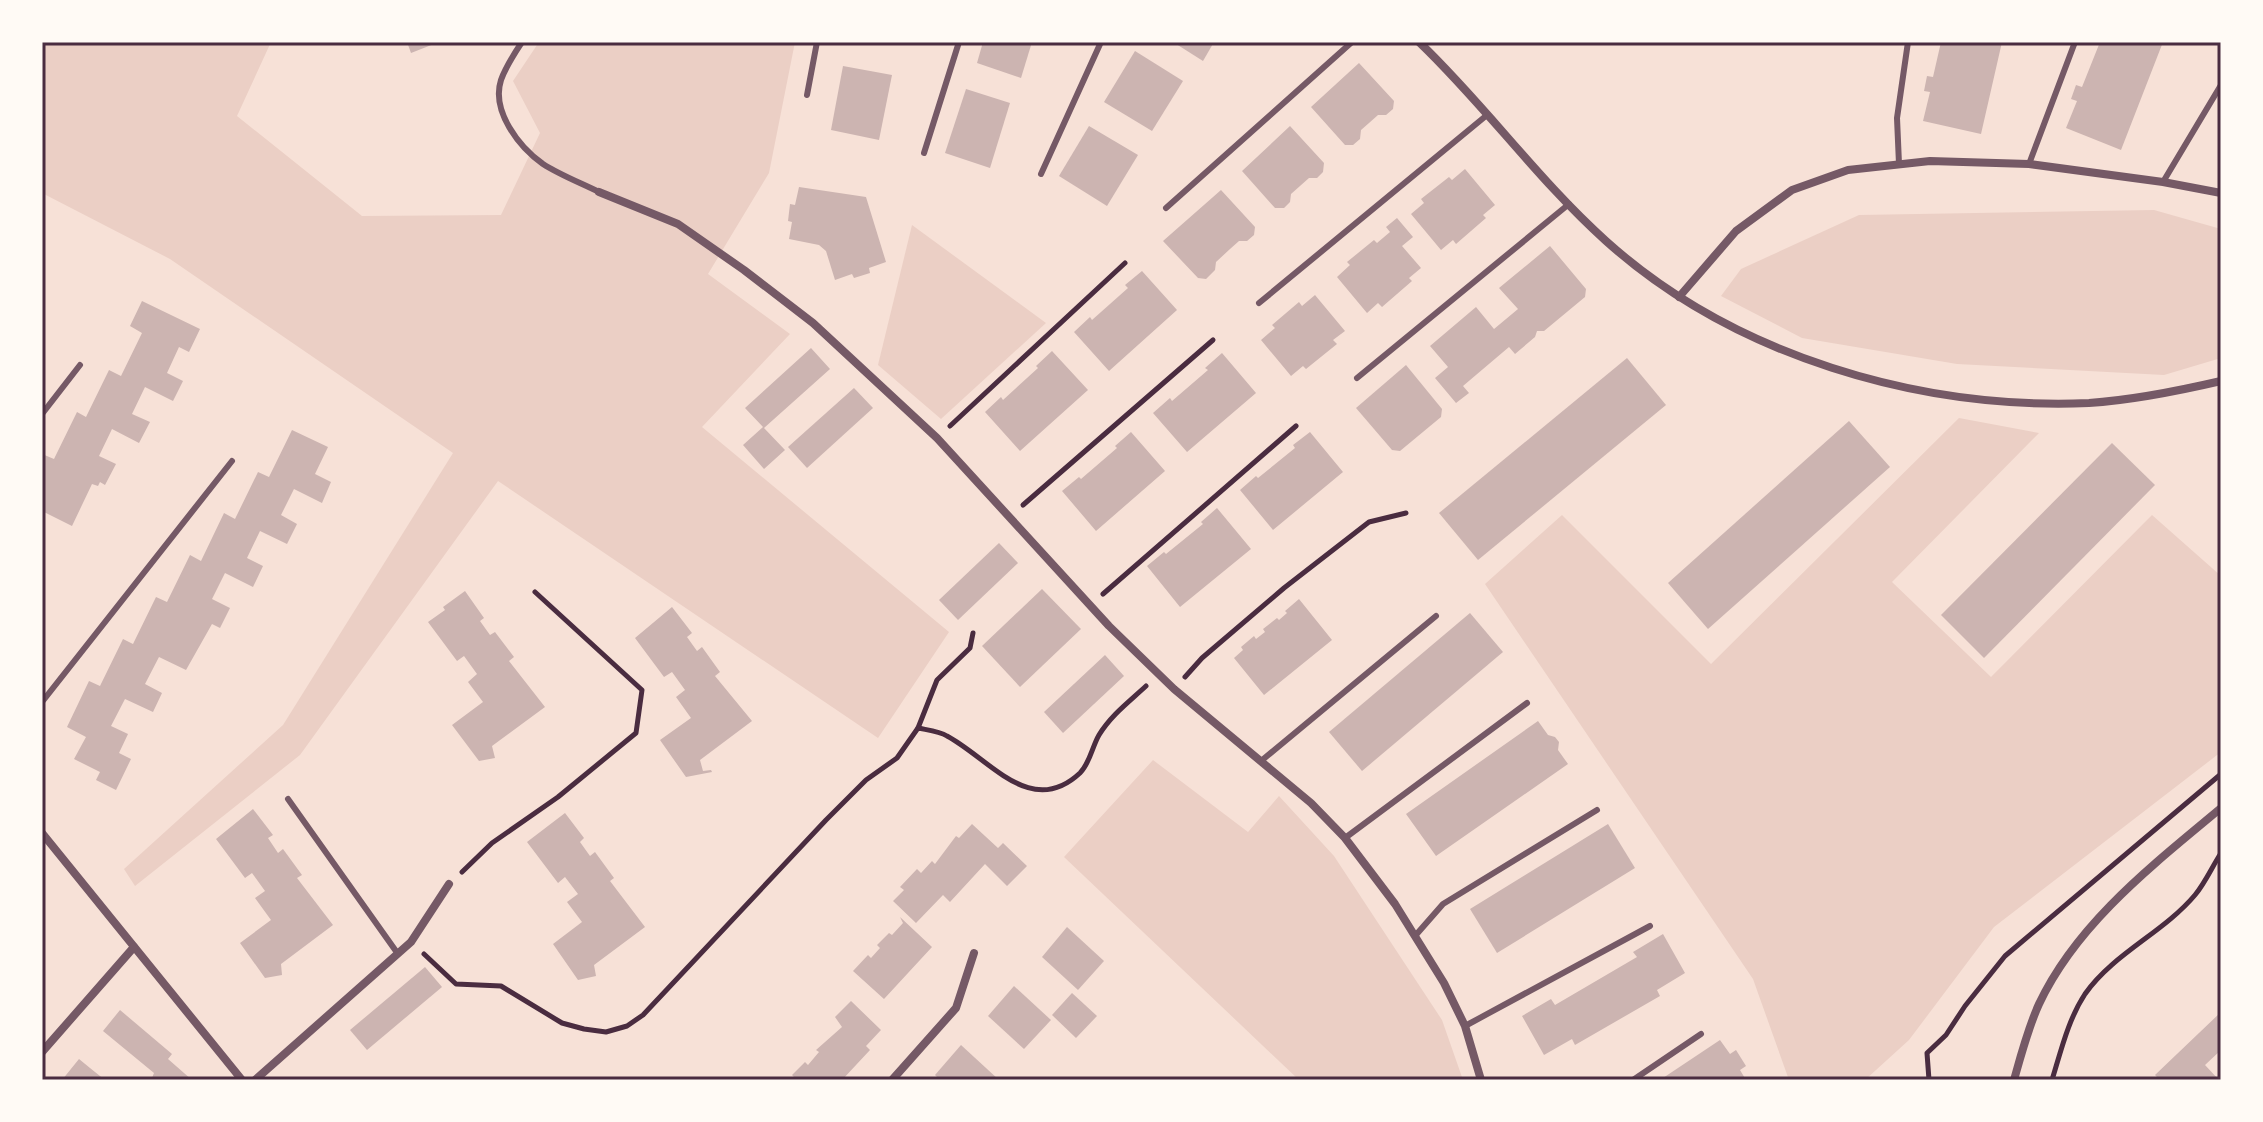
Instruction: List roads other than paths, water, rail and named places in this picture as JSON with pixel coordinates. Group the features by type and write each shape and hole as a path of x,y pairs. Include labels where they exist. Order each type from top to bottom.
{"street":[{"path":"1419,42 1454,76 1569,204 1624,256 1679,297 1745,333 1816,362 1904,386 1961,396 2031,403 2092,402 2171,393 2221,381"},
{"path":"1679,297 1736,231 1792,190 1848,170 1930,161 2029,164 2221,193"},
{"path":"599,192 678,224 813,323 937,438 1091,605 1174,689 1311,803 1345,838 1395,904 1444,983 1465,1026 1481,1080"},
{"path":"2014,1080 2039,1004 2058,971 2125,890 2221,808"},
{"path":"42,833 242,1080"},
{"path":"255,1080 411,942 449,884"},
{"path":"42,1052 134,947"},
{"path":"892,1080 956,1008 974,953"}],"lane":[{"path":"522,42 500,83 499,107 527,150 544,164 599,192"},
{"path":"807,95 817,42"},
{"path":"924,153 959,42"},
{"path":"1041,174 1101,42"},
{"path":"1166,208 1352,42"},
{"path":"1899,164 1897,118 1908,42"},
{"path":"2029,164 2075,42"},
{"path":"2163,182 2221,85"},
{"path":"1259,303 1487,115"},
{"path":"1357,378 1569,204"},
{"path":"42,414 80,365"},
{"path":"42,702 232,461"},
{"path":"1261,761 1436,616"},
{"path":"1345,838 1527,703"},
{"path":"288,799 398,954"},
{"path":"1415,936 1443,904 1597,810"},
{"path":"1465,1026 1650,926"},
{"path":"1633,1080 1701,1034"}]}
